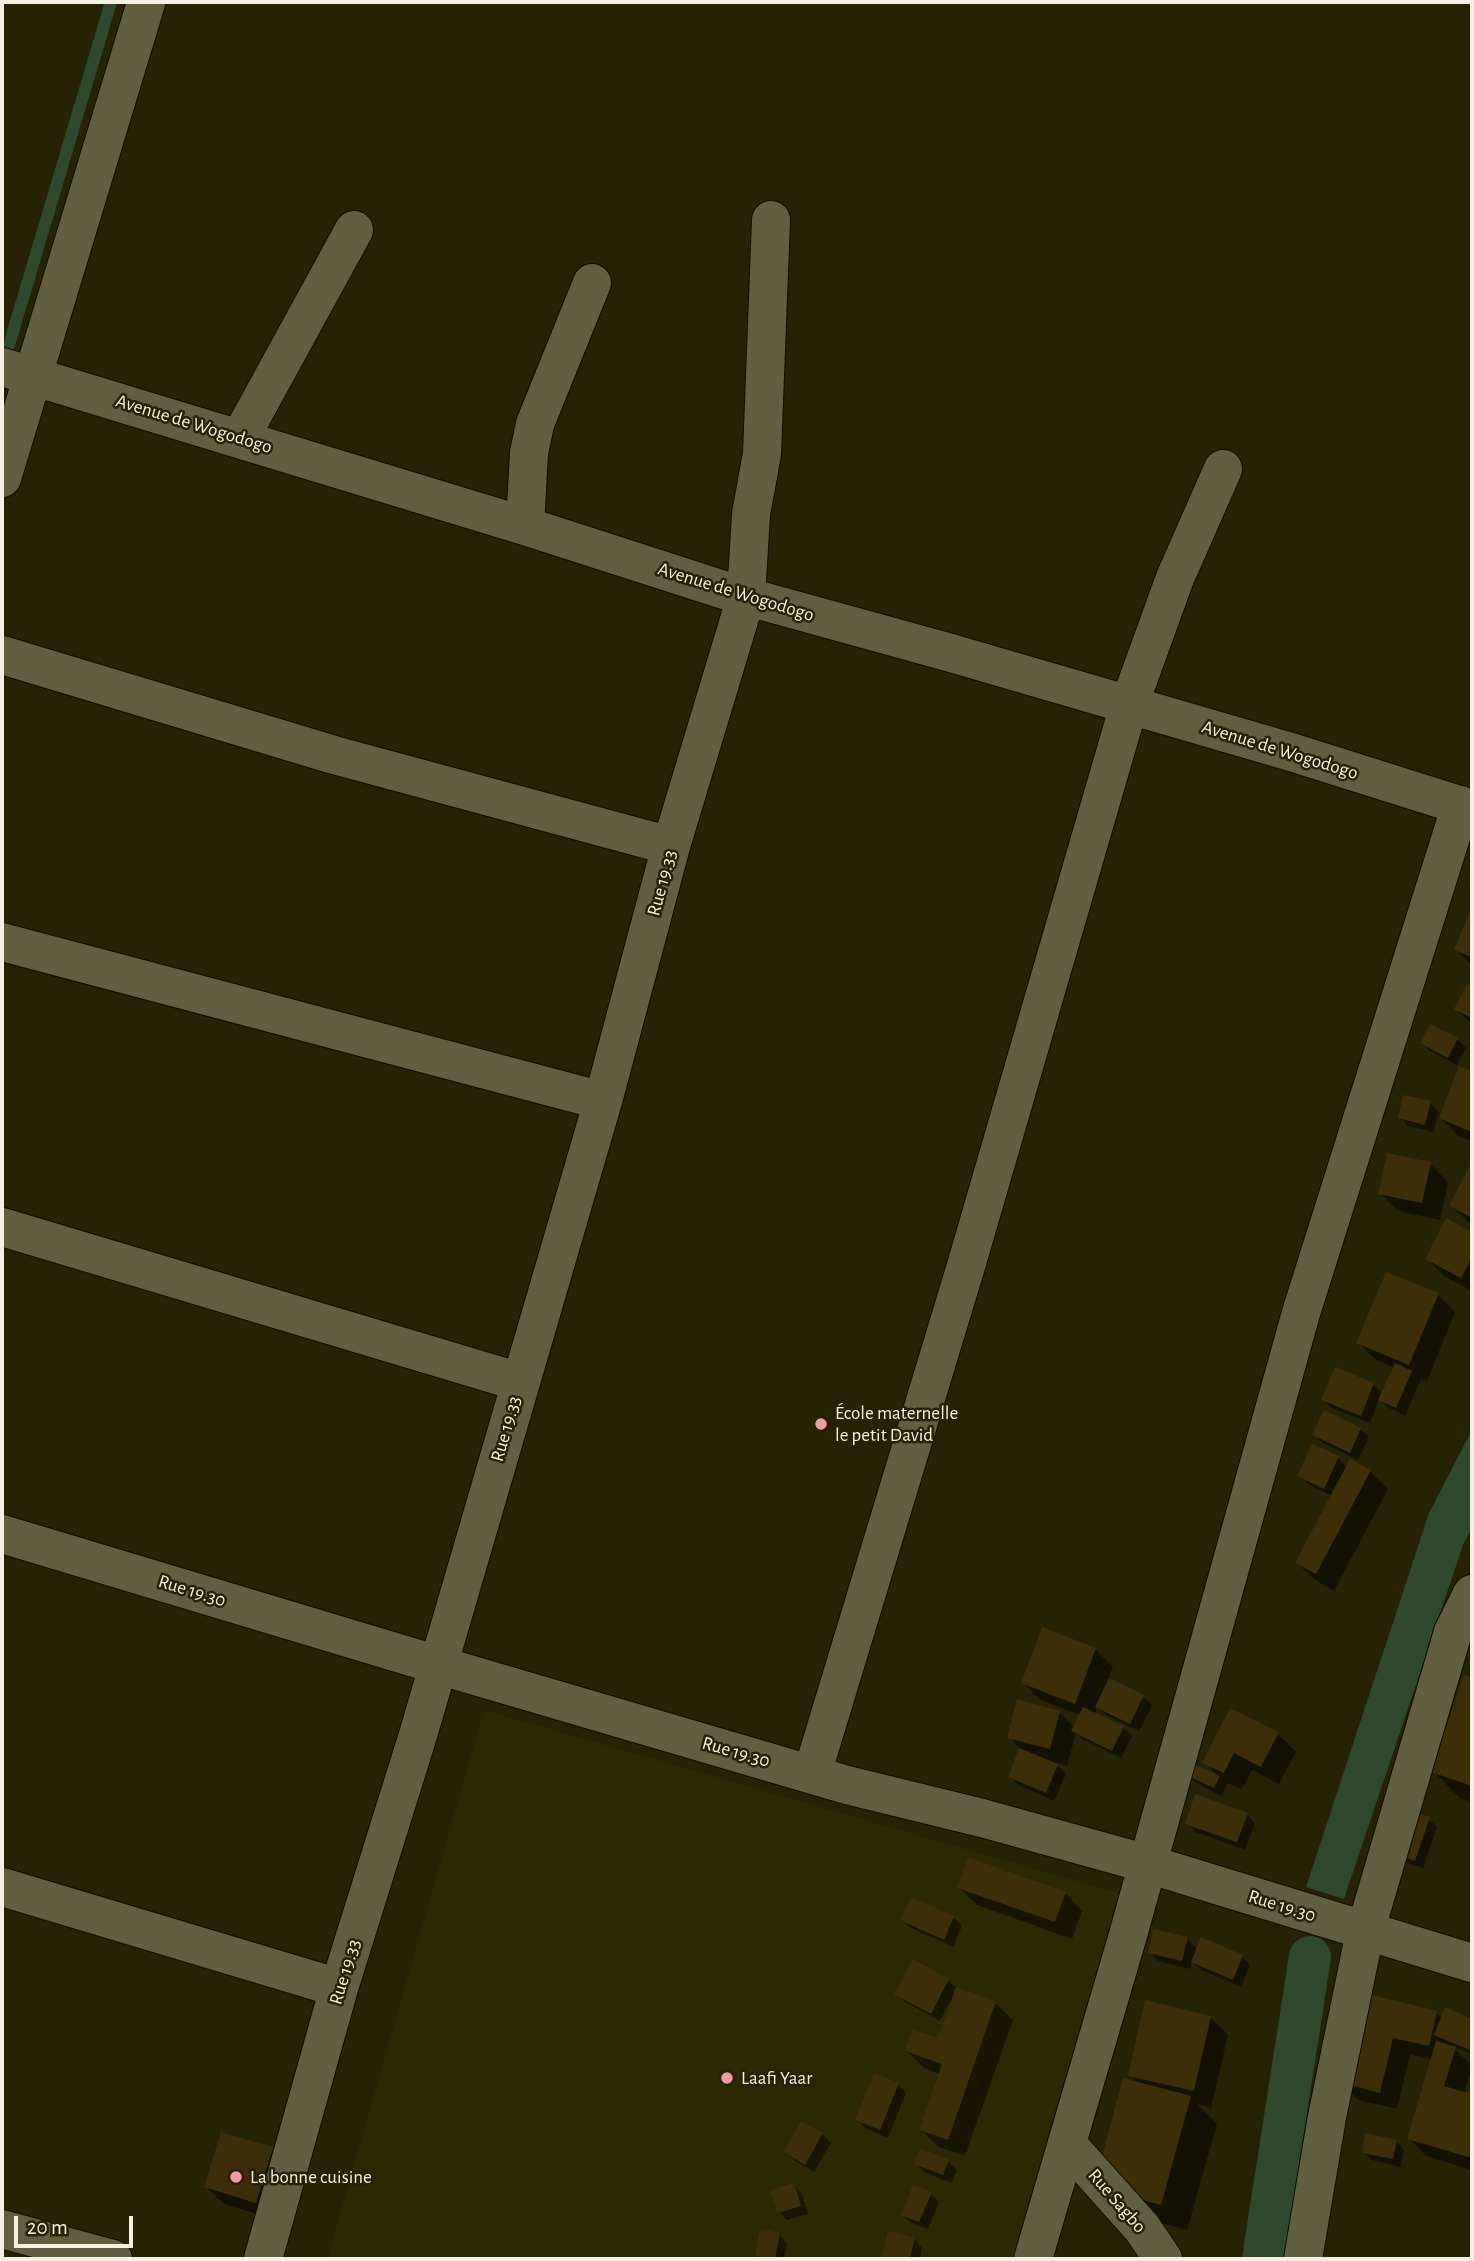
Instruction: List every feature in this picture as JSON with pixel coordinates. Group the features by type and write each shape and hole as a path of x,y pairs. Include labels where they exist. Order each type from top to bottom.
{"street":[{"path":"2,478 17,371 146,3"},
{"name":"Rue 19.33","path":"263,2259 339,1988 438,1665 603,1101 671,846 746,597 751,514 762,454 771,220"},
{"path":"240,438 354,230"},
{"path":"525,526 529,453 535,424 592,283"},
{"name":"Avenue de Wogodogo","path":"17,371 525,526 746,597 1291,752 1467,807"},
{"path":"812,1774 970,1252 1129,705 1180,567 1223,469"},
{"path":"2,655 334,755 671,846"},
{"path":"1033,2259 1148,1864 1301,1313 1467,807"},
{"path":"2,942 603,1101"},
{"path":"2,1227 520,1382"},
{"name":"Rue 19.30","path":"2,1534 812,1774 1148,1864 1472,1963"},
{"path":"1303,2259 1327,2117 1365,1932 1463,1635 1472,1594"},
{"path":"2,1887 339,1988"},
{"name":"Rue Sagbo","path":"1067,2144 1142,2228 1163,2259"},
{"path":"2,2229 113,2259"}],"shaded area":[{"path":"1472,1430 1472,1527 1463,1545 1344,1899 1306,1887 1429,1513"},
{"name":"Laafi Yaar","path":"484,1710 1128,1896 1024,2259 327,2259"}],"building":[{"path":"1472,906 1472,957 1454,950"},
{"path":"1467,984 1472,986 1472,1018 1454,1009"},
{"path":"1430,1024 1458,1038 1448,1058 1420,1043"},
{"path":"1459,1066 1472,1071 1472,1132 1439,1118"},
{"path":"1403,1095 1431,1101 1425,1125 1398,1118"},
{"path":"1387,1153 1431,1162 1422,1203 1378,1194"},
{"path":"1472,1161 1472,1218 1449,1206"},
{"path":"1446,1218 1472,1232 1472,1258 1461,1278 1425,1259"},
{"path":"1386,1272 1439,1293 1409,1365 1356,1343"},
{"path":"1395,1363 1412,1371 1396,1408 1378,1400"},
{"path":"1335,1367 1374,1383 1361,1416 1321,1400"},
{"path":"1324,1410 1361,1428 1350,1453 1312,1435"},
{"path":"1312,1444 1339,1456 1324,1489 1297,1476"},
{"path":"1350,1459 1371,1470 1316,1574 1295,1563"},
{"path":"1042,1627 1096,1648 1075,1704 1021,1683"},
{"path":"1464,1675 1472,1677 1472,1786 1431,1772"},
{"path":"1109,1678 1144,1695 1130,1724 1095,1707"},
{"path":"1017,1699 1060,1711 1050,1749 1007,1738"},
{"path":"1083,1707 1124,1726 1112,1751 1071,1731"},
{"path":"1230,1708 1279,1732 1261,1767 1234,1753 1224,1773 1202,1763"},
{"path":"1019,1748 1058,1764 1046,1793 1008,1777"},
{"path":"1191,1763 1220,1776 1214,1788 1186,1775"},
{"path":"1195,1794 1248,1813 1237,1842 1185,1824"},
{"path":"1397,1806 1430,1817 1415,1861 1383,1850"},
{"path":"968,1857 1066,1892 1055,1922 957,1888"},
{"path":"911,1897 954,1916 944,1940 900,1920"},
{"path":"1153,1929 1188,1937 1182,1961 1148,1953"},
{"path":"1201,1937 1243,1955 1233,1980 1191,1962"},
{"path":"913,1959 949,1979 931,2014 894,1994"},
{"path":"956,1987 996,2001 948,2140 919,2130 942,2064 905,2051 912,2029 938,2038"},
{"path":"1360,1992 1437,2011 1429,2046 1393,2038 1380,2093 1338,2082"},
{"path":"1145,2000 1211,2016 1194,2091 1128,2076"},
{"path":"1445,2007 1472,2019 1470,2050 1434,2035"},
{"path":"1436,2041 1456,2047 1444,2086 1468,2093 1472,2081 1472,2158 1407,2139"},
{"path":"874,2073 899,2083 880,2130 855,2120"},
{"path":"1123,2078 1191,2096 1161,2205 1094,2187"},
{"path":"801,2121 823,2133 805,2165 784,2152"},
{"name":"La bonne cuisine","path":"221,2132 273,2147 256,2203 204,2187"},
{"path":"1365,2133 1397,2140 1393,2159 1362,2153"},
{"path":"920,2148 949,2160 943,2175 914,2164"},
{"path":"794,2183 801,2206 777,2213 770,2190"},
{"path":"913,2185 932,2192 919,2222 901,2215"},
{"path":"760,2229 780,2233 775,2259 755,2256"},
{"path":"888,2231 915,2238 910,2259 881,2259"}],"waterway":[{"path":"9,345 111,2"},
{"path":"1263,2259 1310,1957"}],"place":[{"name":"École maternelle le petit David","path":"821,1424"},
{"name":"Laafi Yaar","path":"727,2078"},
{"name":"La bonne cuisine","path":"236,2177"}]}
